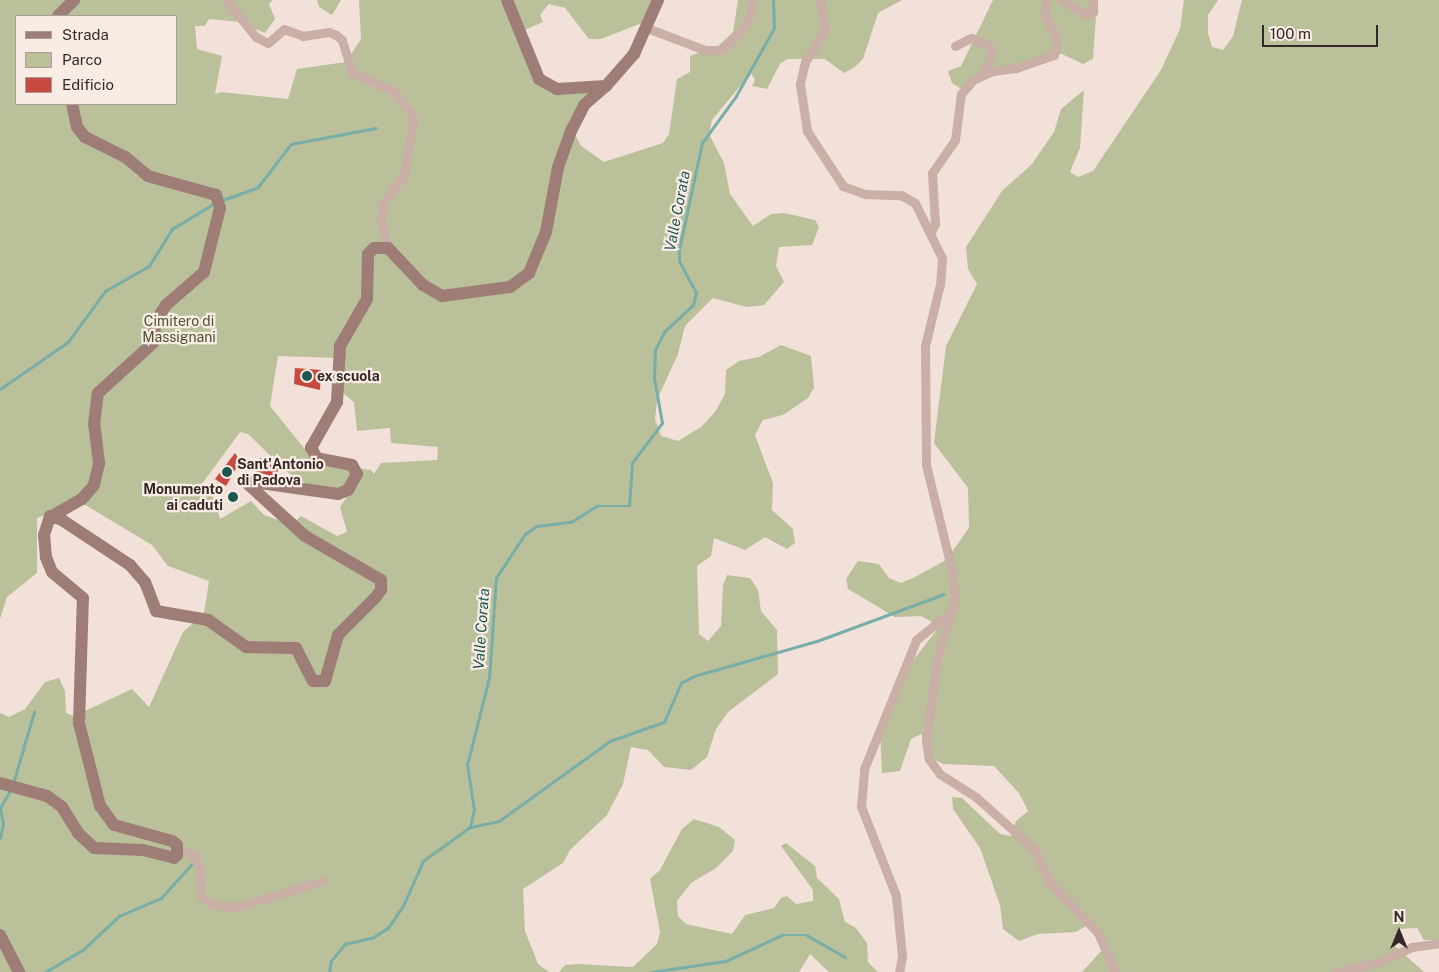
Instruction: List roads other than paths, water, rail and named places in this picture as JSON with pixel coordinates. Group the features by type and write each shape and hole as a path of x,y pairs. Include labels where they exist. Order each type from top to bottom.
{"street":[{"path":"59,15 74,0"},
{"path":"226,0 256,37 268,43 284,29 303,36 329,32 336,35 342,40 352,72 392,90 411,113 413,121 404,175 384,204 381,221 388,248 423,285 442,296 510,286 529,273 546,232 558,167 571,130 584,105 606,86 634,54 658,0"},
{"path":"507,0 539,79 557,89 606,86"},
{"path":"647,28 705,50 722,50 747,24 753,0"},
{"path":"931,232 935,224 932,173 955,140 960,94 984,74 1054,55 1057,40 1045,15 1046,0"},
{"path":"1061,0 1088,15 1093,12 1093,0"},
{"path":"820,1 825,29 805,62 800,84 807,130 843,186 855,192 910,198 931,232 942,266 925,346 926,465 955,586 953,610 937,659 926,741 929,759 940,774 976,797 1035,850 1053,886 1098,933 1115,972"},
{"path":"955,46 971,38 987,44 992,53 984,74"},
{"path":"72,105 77,127 85,138 125,157 148,176 218,201 204,272 166,305 156,320 153,343 98,393 94,424 99,462 94,485 82,499 54,515 45,527 46,557 52,572 83,598 79,723 100,806 114,825 172,841 178,852"},
{"path":"54,515 130,565 145,582 156,611 208,620 246,647 296,648 313,681 325,681 338,635 376,598 381,590 381,580 305,536 249,486 254,482 338,494 355,482 357,474 352,465 317,458 312,448 336,402 340,346 367,299 368,254 374,248 388,248"},
{"path":"899,972 902,956 896,896 861,806 864,769 916,640 953,610"},
{"path":"0,783 47,796 62,807 78,833 94,848 136,849 174,858 178,852"},
{"path":"178,852 194,855 200,870 201,896 213,905 236,907 324,881"},
{"path":"0,935 19,972"},
{"path":"1336,972 1353,969 1412,947 1439,943"}],"waterway":[{"name":"Valle Corata","path":"329,972 331,961 345,944 372,938 388,928 403,906 423,861 470,827 474,810 467,765 489,678 496,578 525,534 537,526 571,522 597,506 629,506 632,463 662,423 654,378 655,350 664,332 693,305 696,293 679,261 679,250 702,143 736,96 774,28 773,0"},
{"path":"223,200 258,187 291,144 376,128"},
{"path":"0,389 68,342 105,291 149,266 172,229 213,204"},
{"path":"471,827 499,821 610,741 664,722 681,683 694,676 817,641 944,594"},
{"path":"14,780 34,712"},
{"path":"0,838 3,824 0,808 10,791"},
{"path":"45,972 84,949 119,916 161,898 191,865"},
{"path":"652,972 726,961 782,935 807,935 845,957"}],"place":[{"name":"ex scuola","path":"307,376"},
{"name":"Sant'Antonio di Padova","path":"227,472"},
{"name":"Monumento ai caduti","path":"233,497"}],"park label":[{"name":"Cimitero di Massignani","path":"179,330"}]}
